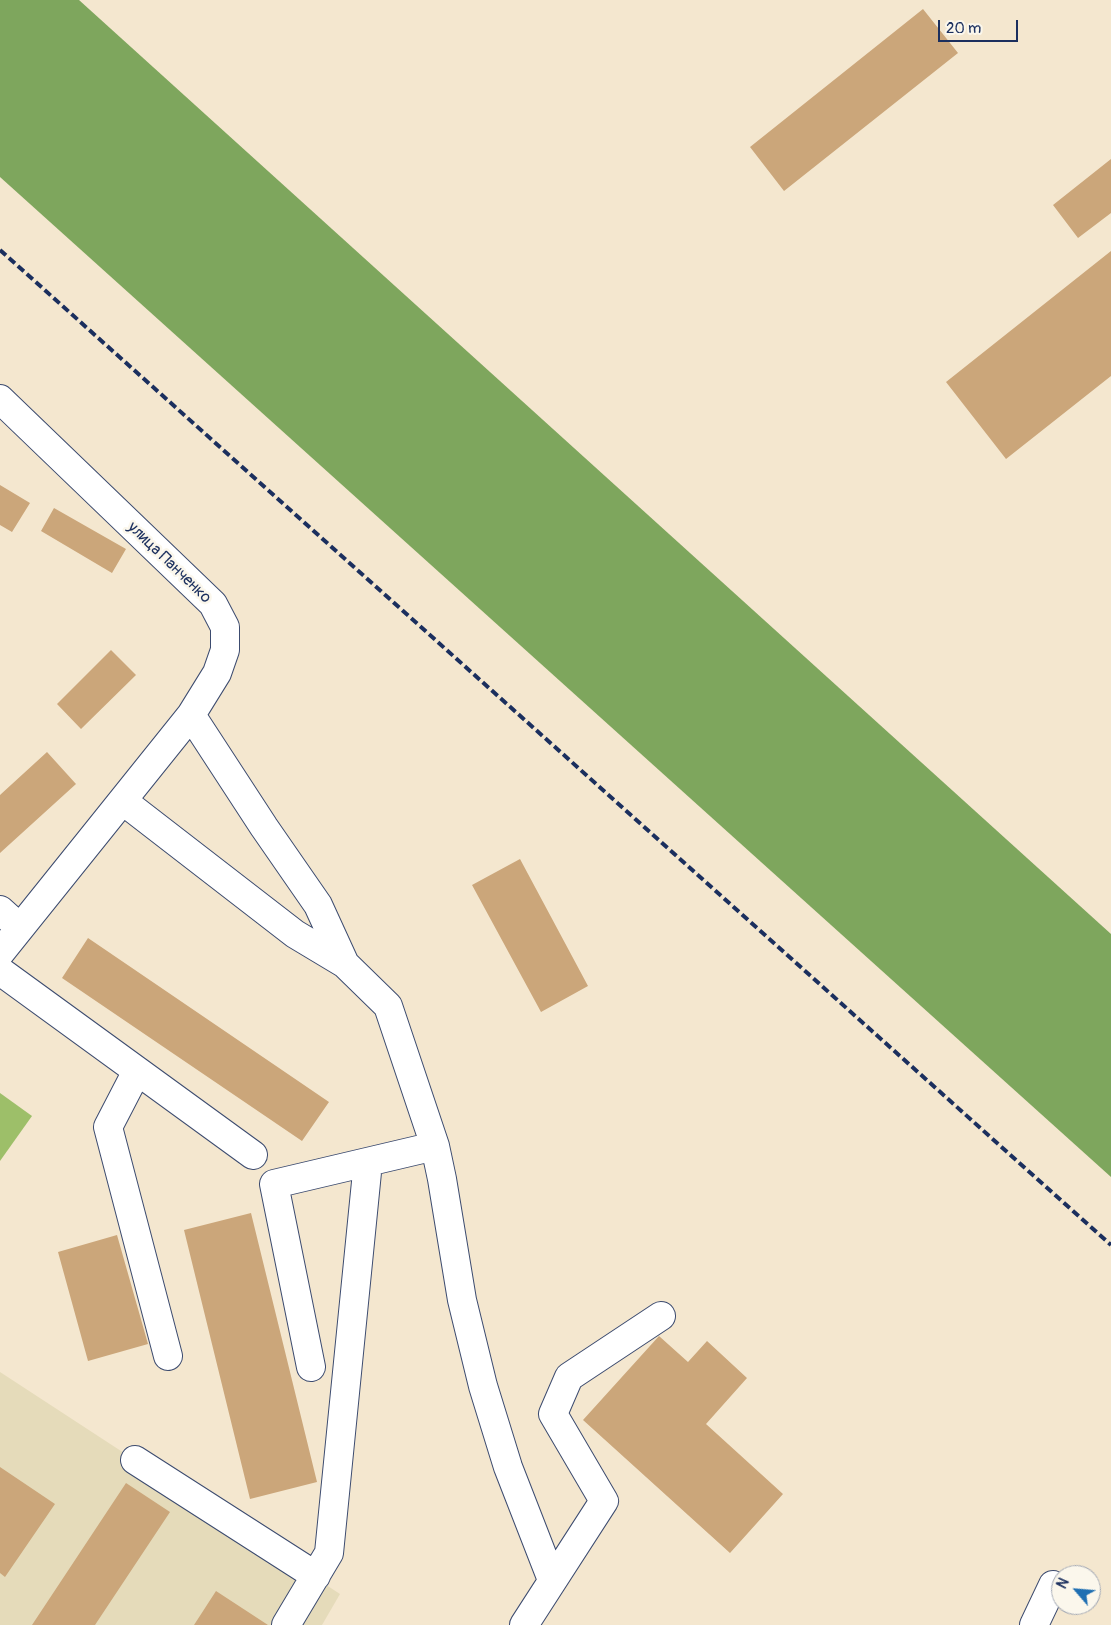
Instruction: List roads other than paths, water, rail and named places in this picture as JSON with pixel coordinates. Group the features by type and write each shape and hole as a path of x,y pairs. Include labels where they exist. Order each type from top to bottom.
{"street":[{"name":"улица Панченко","path":"0,399 212,604 224,626 225,650 217,673 191,715 0,953"},
{"path":"191,715 264,827 318,905 345,964"},
{"path":"123,801 295,934 345,964 388,1006 435,1146 462,1300 482,1386 508,1467 552,1580"},
{"path":"0,910 20,928"},
{"path":"0,971 253,1155"},
{"path":"137,1071 108,1127 168,1356"},
{"path":"311,1367 274,1184 435,1146"},
{"path":"286,1625 329,1553 368,1162"},
{"path":"524,1625 604,1501 553,1414 569,1377 661,1316"},
{"path":"135,1460 316,1576"},
{"path":"1034,1625 1051,1589"}],"railway":[{"path":"0,250 1111,1245"}]}
